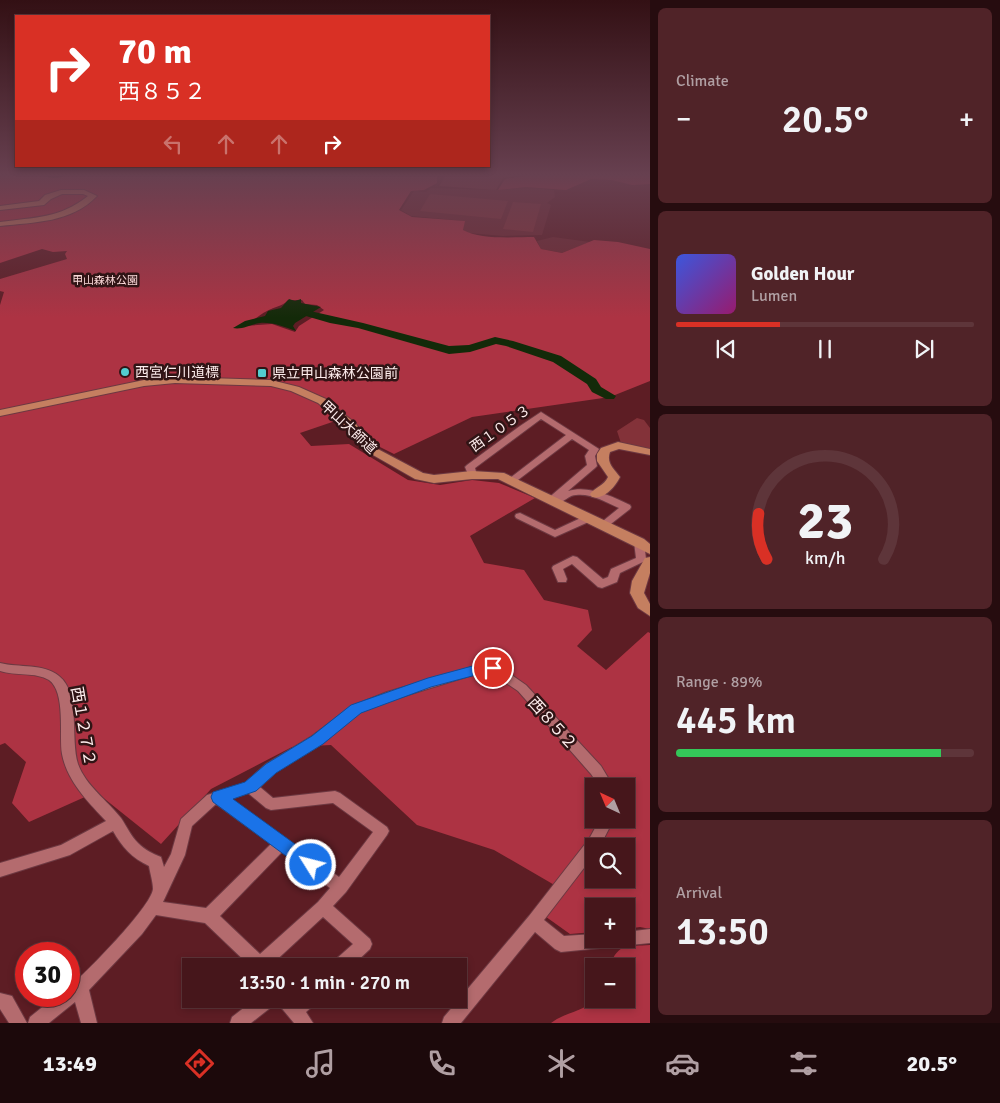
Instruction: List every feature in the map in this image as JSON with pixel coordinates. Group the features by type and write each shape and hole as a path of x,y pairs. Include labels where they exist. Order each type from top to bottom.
{"street":[{"path":"0,224 25,223"},
{"name":"甲山大師道","path":"0,413 161,381 205,380 271,383 295,389 322,401 352,426 370,450 407,471 434,479 493,475 511,481 604,525 639,542 650,550"},
{"name":"西１０５３","path":"472,475 470,467 509,439 518,429 541,415 594,449 590,456 592,466 555,502"},
{"path":"511,481 572,435"},
{"path":"596,494 610,485 614,477 601,462 604,450 618,445 650,452"},
{"path":"555,502 571,492 596,494 626,508 604,525"},
{"path":"520,516 555,534 589,518"},
{"path":"562,579 557,568 573,559 602,584 614,578 615,571 623,566 634,564 641,559 639,542"},
{"path":"650,561 637,584 636,591 640,601 650,611"},
{"name":"西１２７２","path":"0,668 34,671 54,677 60,683 64,693 69,754 75,775 116,823"},
{"name":"西８５２","path":"80,988 136,929 152,907 178,855 186,823 212,799 250,787 271,768 318,740 356,709 428,683 476,670 493,668 522,688 596,770 601,778"},
{"path":"250,787 270,804 335,796 382,830 341,887 269,958"},
{"path":"218,797 341,887"},
{"path":"0,870 65,850 116,823 128,845 139,855 156,862 160,889"},
{"path":"450,1023 534,922 594,843 602,828"},
{"path":"209,916 281,843"},
{"path":"323,906 364,944 349,958"},
{"path":"152,907 209,916 253,958"},
{"path":"534,922 561,944 585,942"},
{"path":"635,938 650,936"},
{"path":"80,988 89,1023"},
{"path":"0,1001 6,1002 19,1023"},
{"name":"西８５２","path":"36,1023 56,1007"},
{"path":"238,1023 257,1008"}],"shaded area":[{"path":"464,223 546,223 542,235 503,236 468,233 463,230"},
{"path":"505,223 536,223 533,232 503,229"},
{"path":"553,237 590,242 562,253 541,249 537,241"},
{"path":"289,299 295,301 301,299 301,303 321,307 295,323 293,326 296,331 269,323 233,328 245,321 265,316 268,311 281,308"},
{"path":"637,418 644,420 650,428 650,449 621,443 617,431"}],"green space":[{"name":"甲山森林公園","path":"0,223 465,223 463,230 470,233 497,237 534,237 541,249 562,253 594,240 618,242 650,249 650,381 610,397 472,417 394,454 374,444 347,417 300,433 311,446 349,444 408,480 440,485 472,480 499,483 535,498 470,536 484,563 524,570 544,600 588,610 592,630 577,646 606,670 648,632 650,633 650,929 635,928 635,898 585,898 585,933 570,934 542,914 563,890 494,850 417,825 331,745 292,747 211,789 161,844 96,792 29,822 12,803 26,762 5,743 0,745 0,305 4,292 0,291 0,279 67,259 65,254 67,251 53,252 42,249 0,263","holes":["288,300 302,300 305,304 317,305 324,310 299,326 295,332 272,324 244,326"]},
{"path":"650,945 650,1023 551,1023 562,1016 585,1007 635,1008 635,958 613,958 620,949 635,948 635,946"}],"waterway":[{"path":"310,314 359,325 449,350 470,348 495,340 509,343 557,359 592,382 596,389 610,396"}],"place":[{"name":"西宮仁川道標","path":"125,372"},
{"name":"県立甲山森林公園前","path":"262,373"}],"route":[{"path":"311,865 218,797 250,787 271,768 318,740 356,709 428,683 476,670 493,668"}]}
